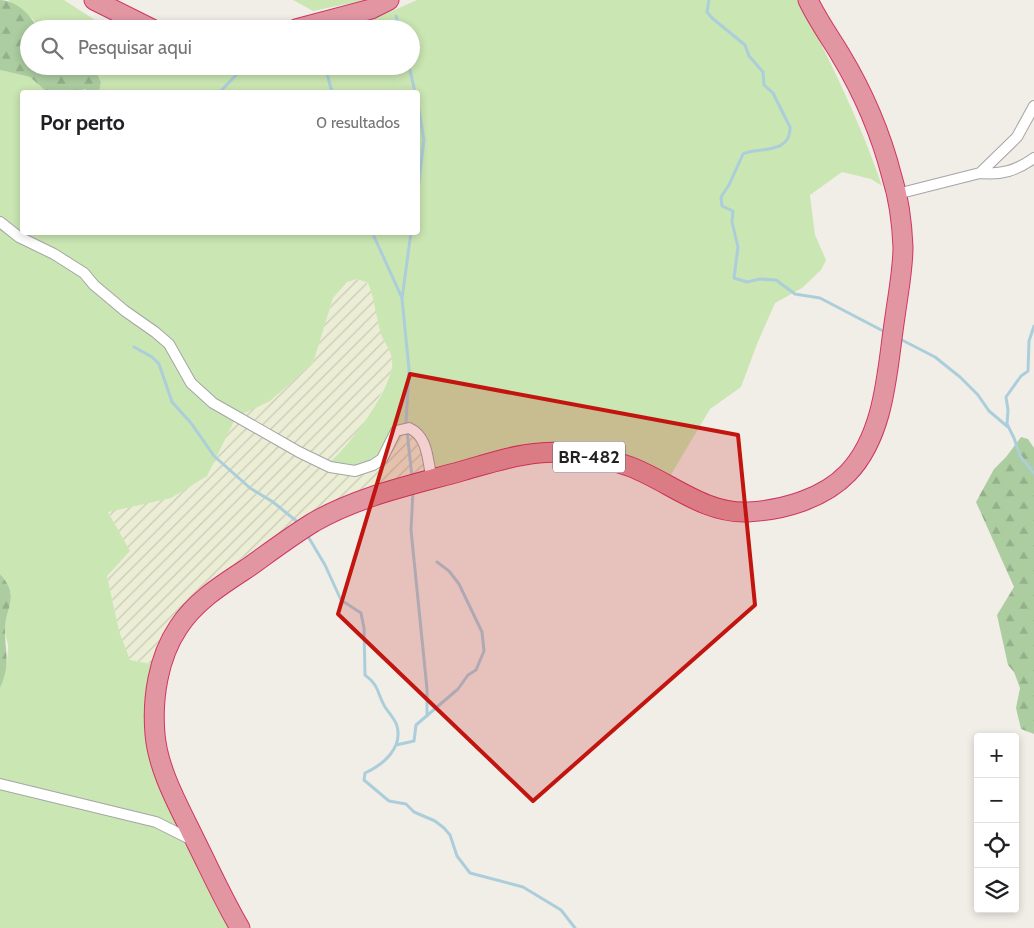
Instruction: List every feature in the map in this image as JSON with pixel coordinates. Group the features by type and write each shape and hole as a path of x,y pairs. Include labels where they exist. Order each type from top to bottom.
{"highway":[{"path":"94,0 134,20"},
{"path":"330,20 371,9 389,0"},
{"name":"BR-482","path":"240,928 196,842 166,774 158,752 155,732 156,687 165,652 178,627 196,606 218,587 316,521 378,494 516,456 540,452 562,453 615,462 632,467 712,507 729,511 769,509 814,498 846,476 867,446 879,409 889,366 902,266 903,243 897,194 872,118 842,58 808,0"}],"street":[{"path":"980,173 1017,136 1034,106"},
{"path":"897,194 980,173 1006,173 1034,158"},
{"path":"0,222 19,237 54,254 84,273 94,285 125,311 155,332 169,344 191,383 213,403 230,414 330,467 355,472 373,465 382,459 396,431 409,428 421,437 425,445 432,479"},
{"path":"0,784 156,822 196,842"}],"highlighted area":[{"path":"410,374 738,435 755,605 533,801 338,614"}],"green space":[{"path":"0,0 17,5 32,20 20,20 20,75 0,70"},
{"path":"8,0 64,0 95,20 34,20"},
{"path":"293,0 366,0 313,11"},
{"path":"417,0 799,0 854,115 882,186 871,179 842,172 810,195 815,235 826,260 821,270 802,288 775,303 741,387 710,409 669,478 616,456 434,470 427,443 407,431 389,457 374,467 358,468 328,464 358,431 369,415 387,384 391,370 392,359 381,334 368,283 357,279 347,282 333,298 313,363 270,401 236,417 207,476 171,498 108,512 130,551 107,576 119,631 130,660 156,665 146,710 146,731 150,756 241,928 0,928 0,688 7,662 8,645 5,630 11,596 10,589 0,574 0,70 30,77 45,90 20,90 20,235 420,235 420,90 99,90 101,82 98,75 420,75 420,20 348,20 392,11"},
{"path":"21,75 98,75 101,82 99,90 45,90 30,77"},
{"path":"357,279 367,283 375,300 382,335 393,358 390,376 373,409 352,441 328,464 386,460 394,446 407,431 419,433 434,470 363,492 203,596 156,665 130,660 119,631 107,576 129,551 108,511 142,503 236,417 313,363 333,298 347,282"},
{"path":"1021,437 1028,439 1034,448 1034,734 1021,729 1016,708 1020,688 1014,672 1008,665 997,615 1014,587 976,502 994,469"},
{"path":"0,574 10,589 11,596 5,630 7,659 0,688"}],"waterway":[{"path":"709,0 707,12 745,45 749,56 763,72 764,85 773,93 790,127 789,136 779,146 743,154 729,185 721,197 722,206 733,211 732,222 738,247 734,278 747,282 760,279 776,280 795,294 820,298 885,332"},
{"path":"396,16 397,20"},
{"path":"222,90 236,75"},
{"path":"327,75 331,90"},
{"path":"411,75 415,90"},
{"path":"420,116 424,140 420,173"},
{"path":"373,235 402,298"},
{"path":"411,235 402,299 409,369 406,422 412,477"},
{"path":"1034,326 1029,341 1028,371 1021,376 1006,397 1008,410 1007,424 1020,456 1034,473"},
{"path":"898,338 935,357 960,377 978,395 989,411 1008,427"},
{"path":"134,347 152,357 159,364 172,402 191,423 214,456 250,488 273,502 300,524"},
{"path":"413,491 411,530 427,689 427,716"},
{"path":"306,533 325,565 341,600 361,613 364,628 365,675 376,687 382,702 397,726 397,741 390,755 372,770 365,773 364,780 389,801 406,804 414,812 435,821 444,828 450,835 457,856 470,873 523,887 561,910 575,928"},
{"path":"396,745 414,741 416,725 458,689 468,675 476,670 484,651 482,632 459,584 449,571 437,562"}]}
